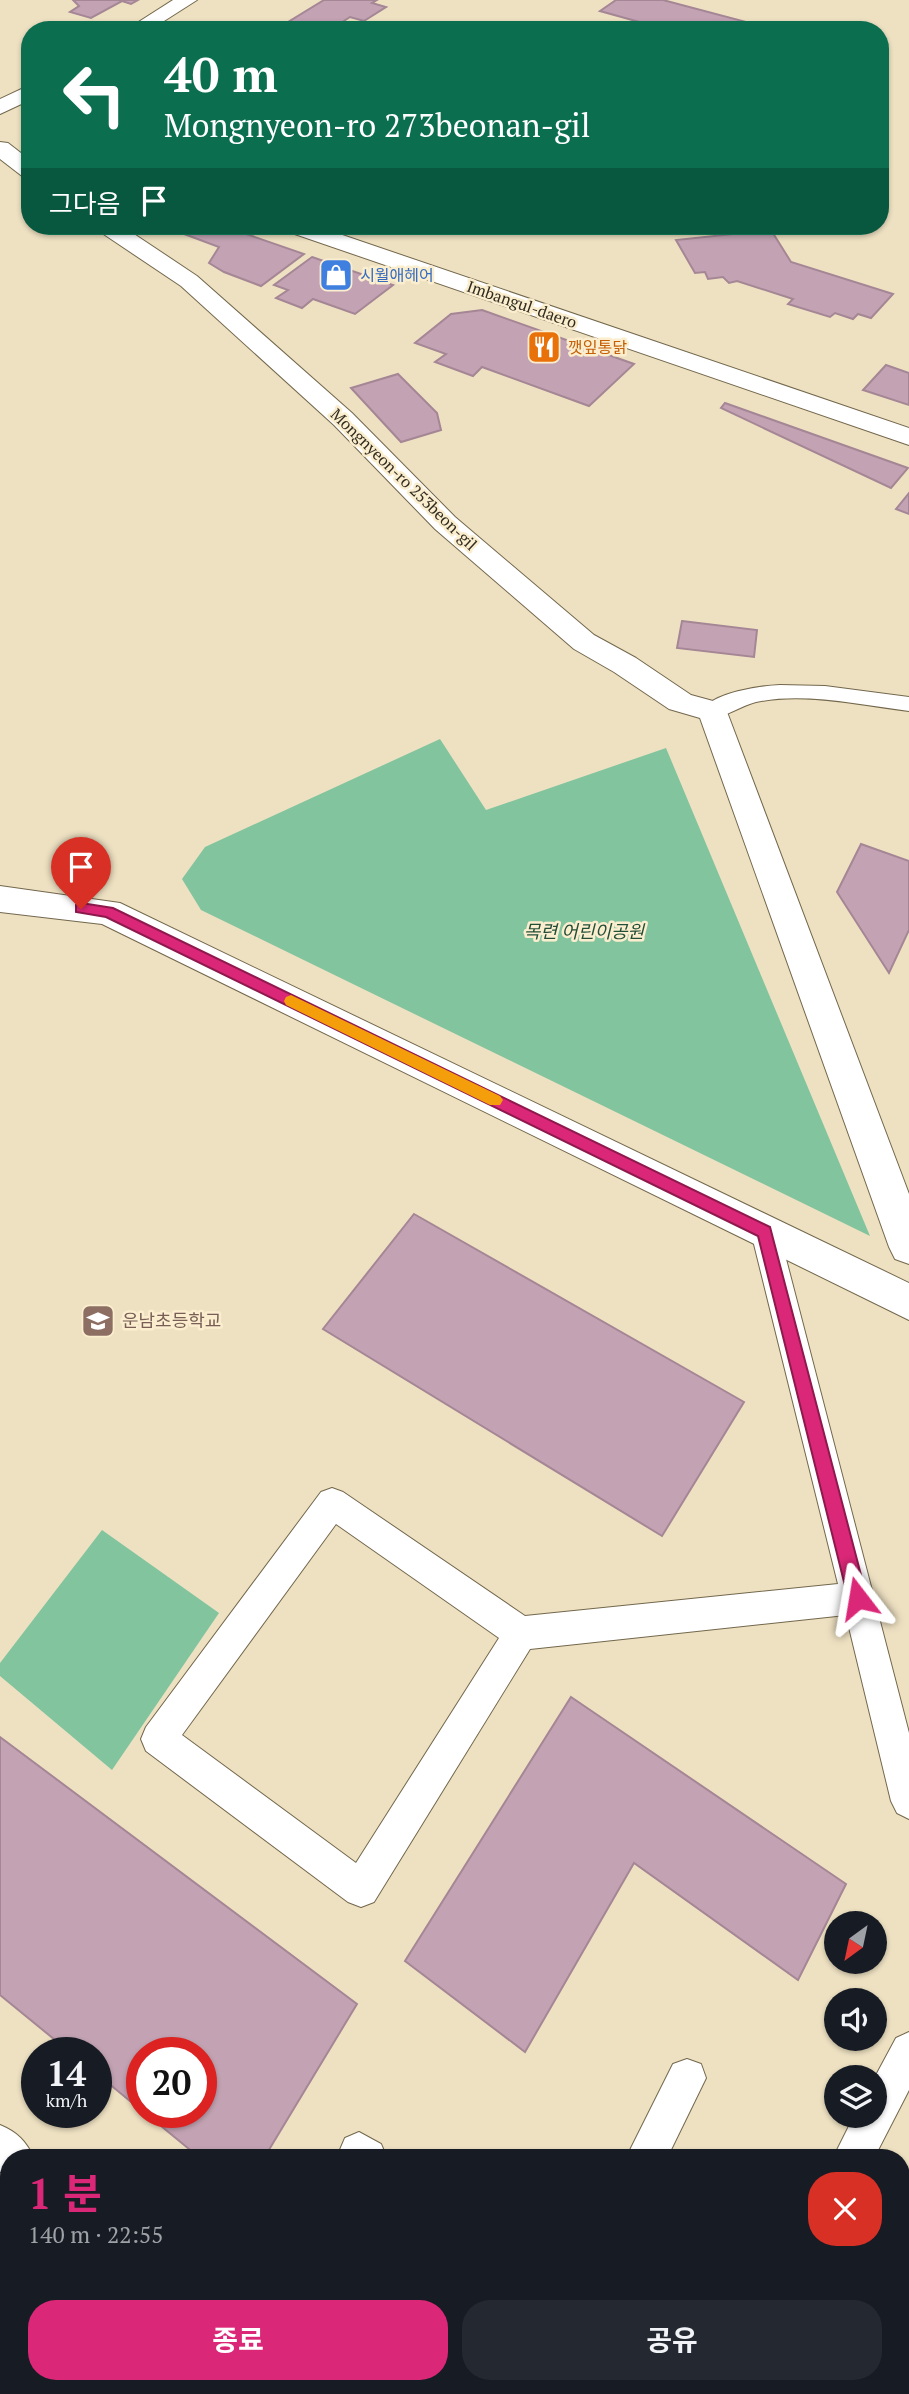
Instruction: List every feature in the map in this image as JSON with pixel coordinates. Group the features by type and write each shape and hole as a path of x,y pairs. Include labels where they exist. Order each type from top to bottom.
{"street":[{"path":"151,21 187,0"},
{"path":"0,108 21,95"},
{"path":"3,135 21,159"},
{"name":"Mongnyeon-ro 253beon-gil","path":"120,235 199,289 343,419 444,523 584,642 625,665 680,702 713,711"},
{"name":"Imbangul-daero","path":"320,235 909,438"},
{"path":"713,711 909,1247"},
{"path":"0,900 108,912 909,1302"}],"lane":[{"path":"713,711 742,698 763,693 813,693 909,704"},
{"path":"765,1232 909,1801"},
{"path":"521,1633 361,1889 158,1739 332,1503 521,1633 858,1598"},
{"path":"858,2149 909,2051"},
{"path":"651,2149 687,2078"}],"green space":[{"name":"목련 어린이공원","path":"440,739 486,810 666,748 870,1236 201,910 182,879 205,847"},
{"path":"102,1530 219,1613 112,1770 0,1676 0,1663"}],"building":[{"path":"73,0 138,0 131,4 122,1 91,18 70,12 79,6"},
{"path":"324,0 377,0 372,3 386,7 364,21 350,17 344,21 290,21"},
{"path":"616,0 663,0 742,21 636,21 600,11"},
{"path":"187,235 249,235 304,254 261,286 224,272 209,263 219,247"},
{"path":"724,235 774,235 791,262 893,294 871,318 858,314 853,319 835,313 830,317 788,304 793,299 737,281 729,283 723,277 708,279 705,272 695,273 676,240"},
{"path":"312,257 393,285 355,314 313,299 302,308 276,298 288,290 274,285"},
{"path":"482,310 634,364 589,406 482,367 473,376 435,362 446,354 415,343 451,314"},
{"path":"886,365 909,373 909,405 863,390"},
{"path":"398,374 437,413 441,430 401,442 351,388"},
{"path":"725,403 908,468 891,488 721,408"},
{"path":"909,493 909,514 896,509"},
{"path":"682,621 757,630 754,657 677,648"},
{"path":"861,844 909,861 909,930 889,973 837,892"},
{"path":"414,1214 744,1402 662,1536 323,1329"},
{"path":"571,1697 846,1884 832,1911 824,1911 824,1928 798,1980 634,1863 525,2052 405,1961"},
{"path":"0,1737 357,2004 269,2149 189,2149 163,2128 217,2128 217,2037 126,2037 126,2098 112,2086 112,2037 51,2037 0,1995"}],"slow traffic":[{"path":"291,1001 495,1100"}],"place":[{"name":"시월애헤어","path":"336,275"},
{"name":"깻잎통닭","path":"544,347"},
{"name":"운남초등학교","path":"98,1321"}],"route":[{"path":"81,909 108,912 765,1232 858,1598"}]}
